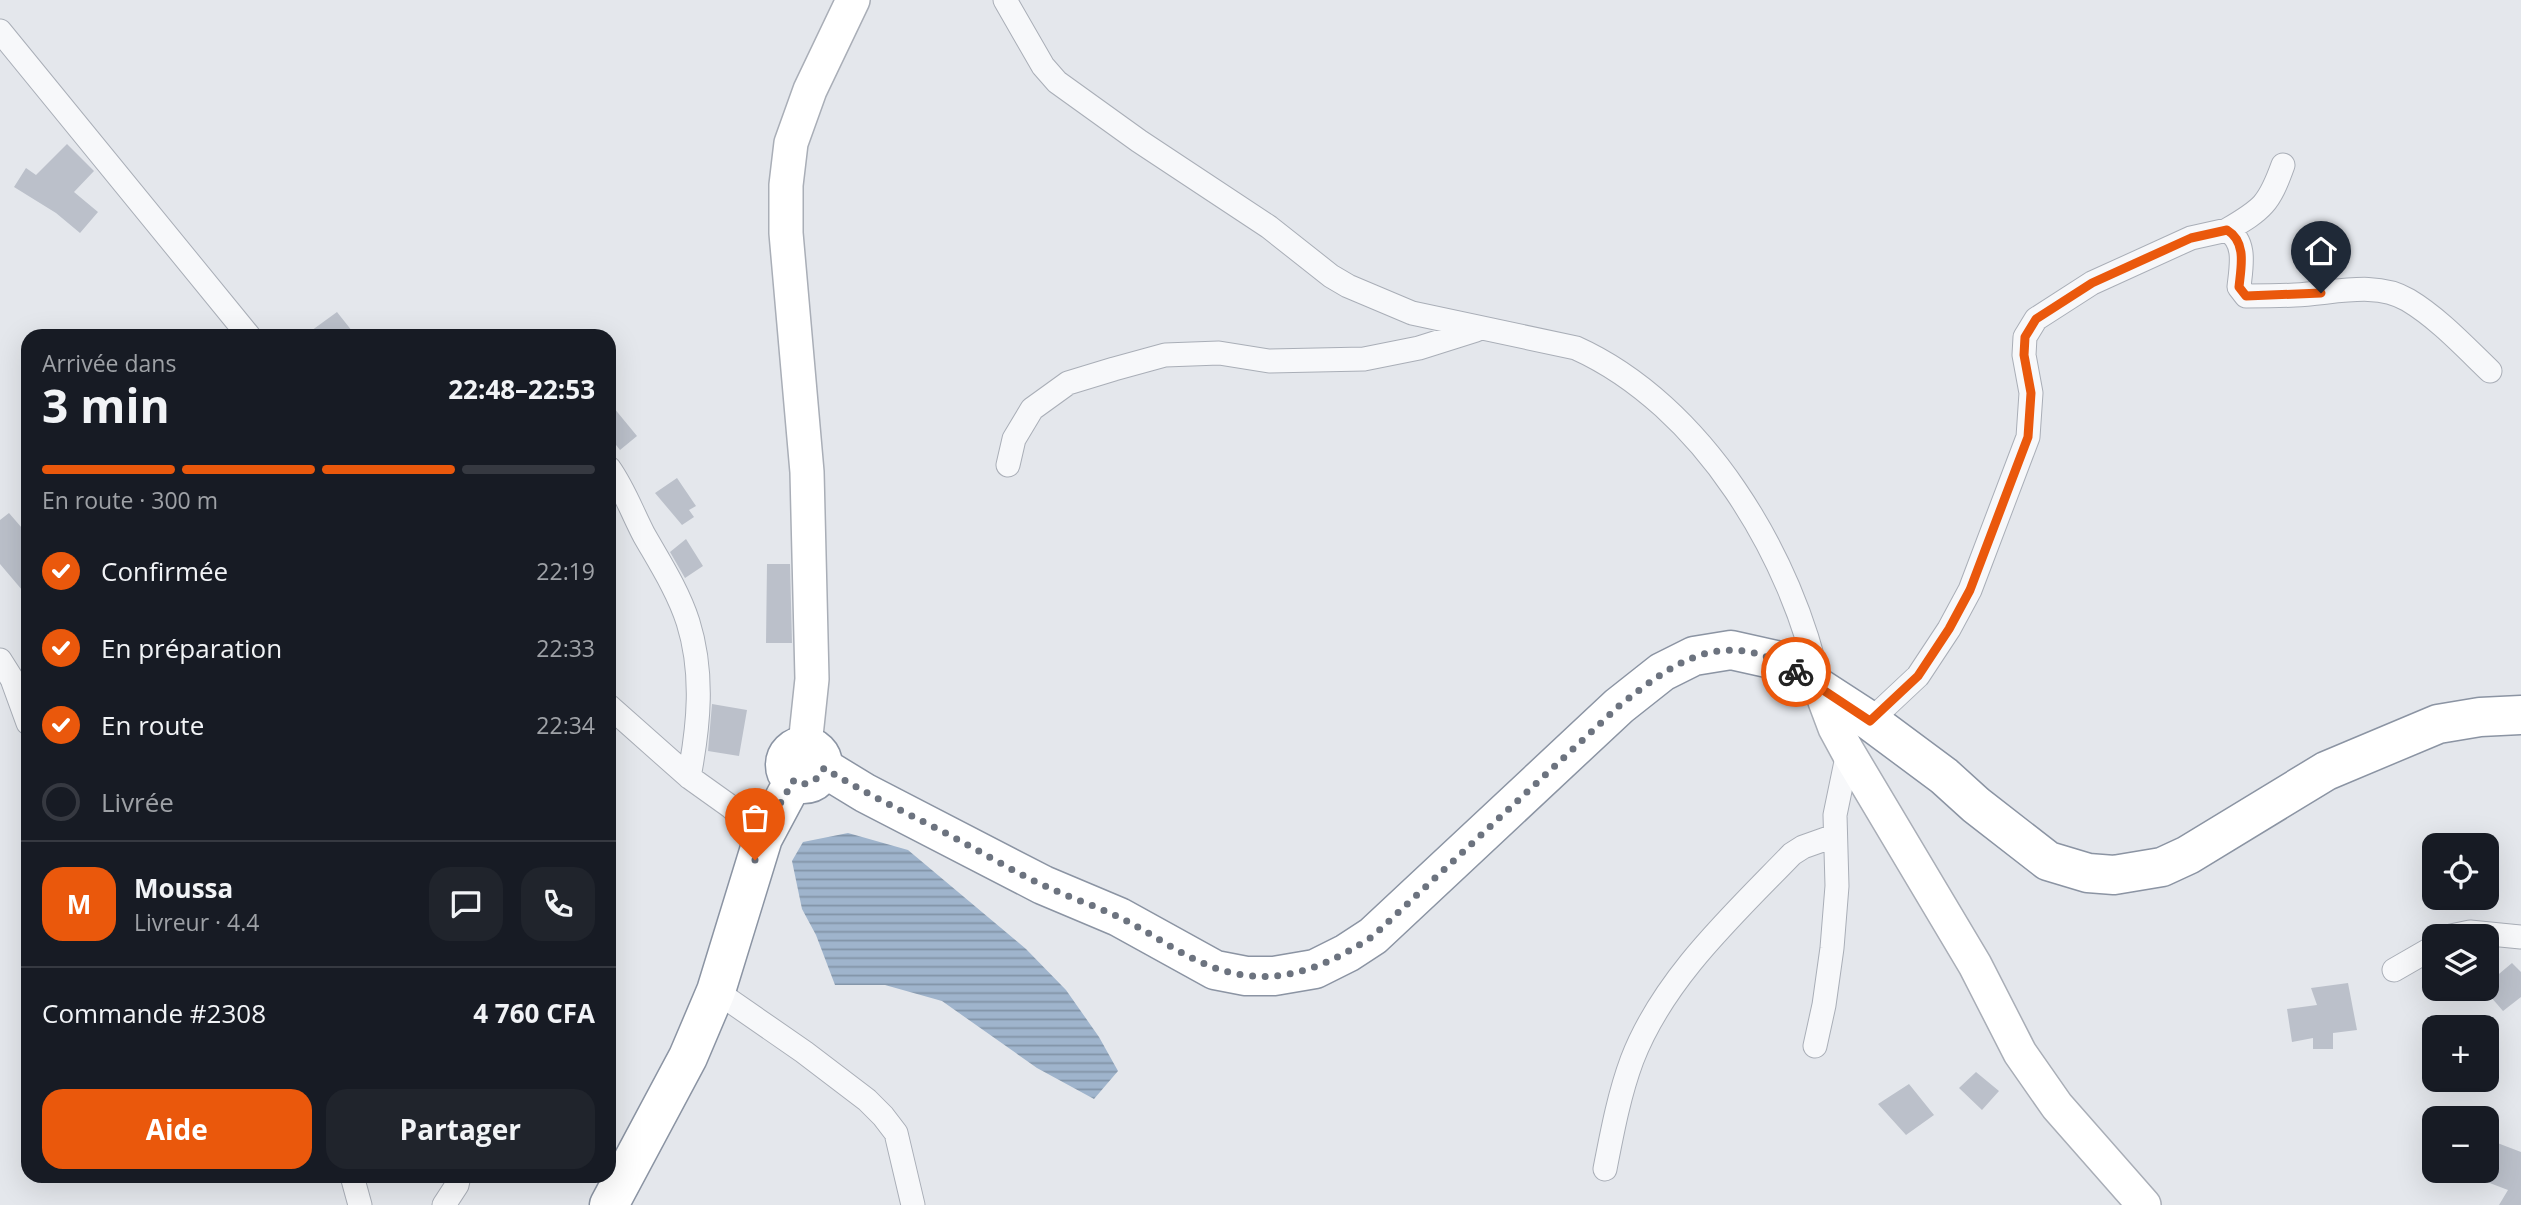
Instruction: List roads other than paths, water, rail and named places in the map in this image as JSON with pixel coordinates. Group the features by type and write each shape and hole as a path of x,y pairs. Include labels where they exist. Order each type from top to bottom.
{"highway":[{"path":"609,1205 688,1057 716,991 763,838 807,764 1043,886 1119,917 1215,970 1246,976 1274,976 1315,969 1373,936 1619,706 1662,672 1694,656 1731,650 1776,660 1870,721 1944,776 2048,862 2088,873 2114,875 2162,867 2188,855 2326,771 2438,724 2480,717 2521,715"}],"main road":[{"path":"807,764 812,679 807,472 786,233 786,185 791,144 810,90 853,0"},
{"path":"1820,688 1835,728 1848,752 1975,965 2020,1053 2057,1106 2144,1205"}],"street":[{"path":"1005,0 1044,66 1057,82 1139,141 1269,227 1315,266 1348,286 1412,313 1479,329 1558,343 1591,355 1639,387 1684,426 1723,472 1766,542 1802,622 1820,688"},
{"path":"0,31 243,329"},
{"path":"1870,721 1918,676 1949,629 1970,590 2028,437 2031,393 2024,355 2025,337 2036,319 2092,283 2191,238 2227,230 2247,218 2272,195 2283,165"},
{"path":"2227,230 2240,244 2239,287 2246,296 2364,289 2387,292 2406,298 2440,324 2490,371"},
{"path":"1009,465 1014,439 1032,409 1068,383 1114,369 1165,355 1219,354 1269,361 1364,359 1419,348 1479,329"},
{"path":"616,478 674,588 688,622 696,662 700,708 689,777"},
{"path":"0,660 12,678 21,703"},
{"path":"616,712 763,838"},
{"path":"1815,1046 1832,948 1837,886 1835,815 1848,752"},
{"path":"1605,1169 1631,1062 1666,997 1713,936 1792,854 1803,847 1834,836"},
{"path":"2499,935 2521,937"},
{"path":"2393,970 2422,954"},
{"path":"716,991 804,1052 867,1100 883,1116 896,1133 914,1205"},
{"path":"354,1183 360,1205"},
{"path":"444,1205 457,1183"}],"water":[{"path":"848,833 908,850 1026,949 1066,990 1099,1037 1118,1071 1094,1099 1037,1068 942,1001 885,985 835,985 816,935 802,909 792,861 803,842"}]}
